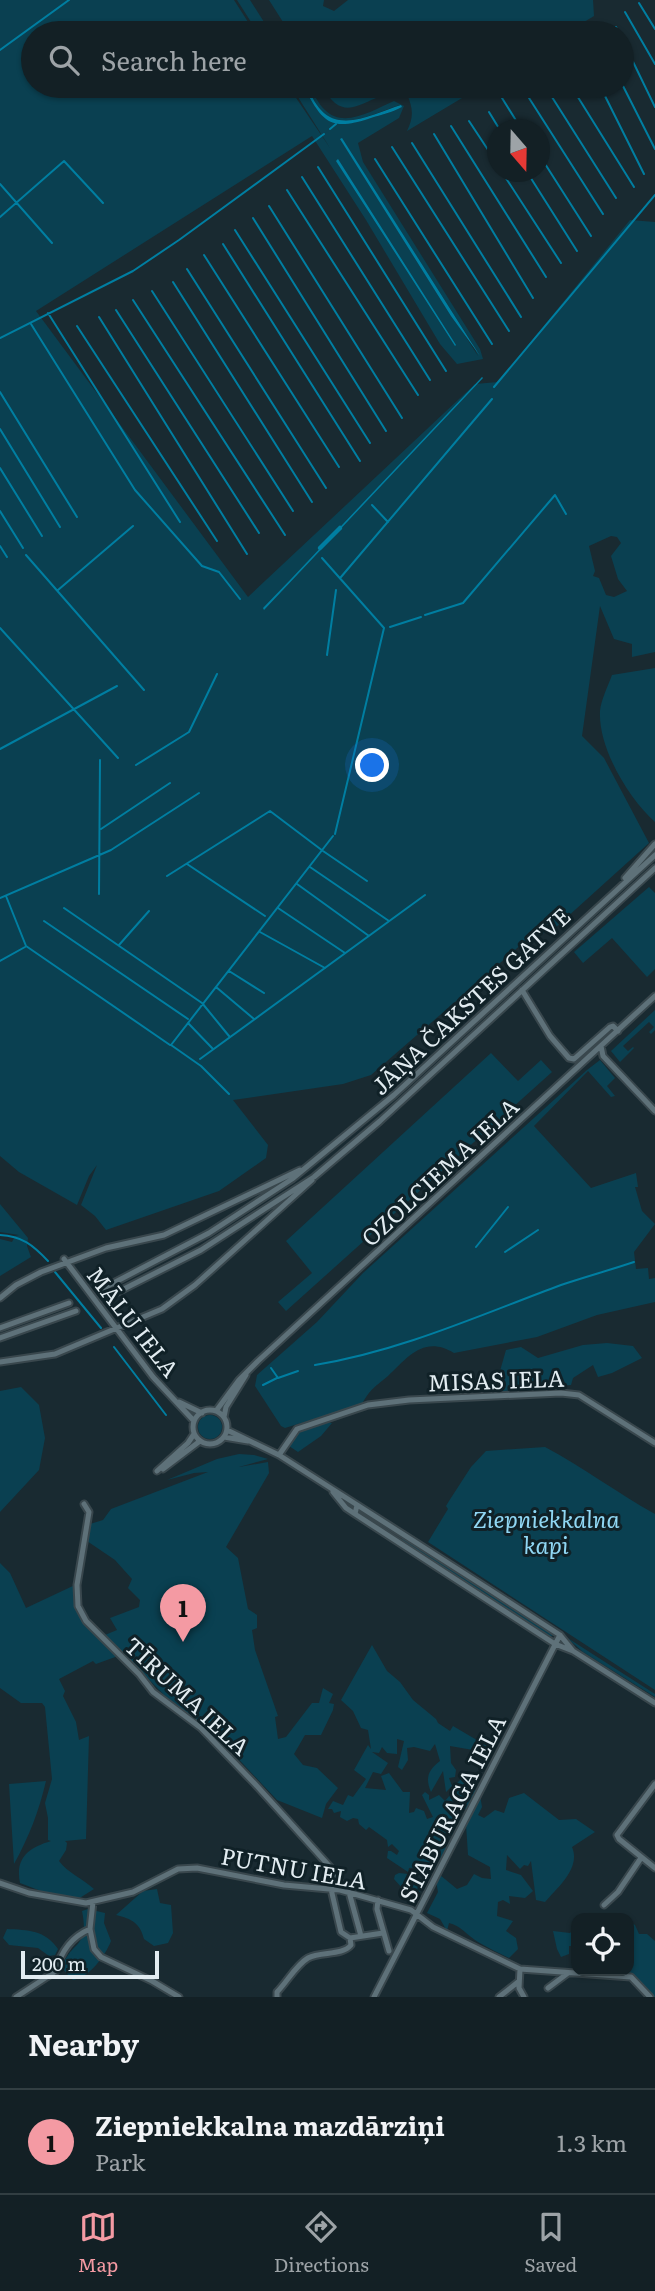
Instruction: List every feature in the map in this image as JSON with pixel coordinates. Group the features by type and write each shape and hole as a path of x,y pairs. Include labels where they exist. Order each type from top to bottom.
{"street":[{"path":"618,887 655,844"},
{"name":"JĀŅA ČAKSTES GATVE","path":"100,1290 209,1233 282,1187 394,1095 655,855"},
{"name":"JĀŅA ČAKSTES GATVE","path":"0,1362 55,1354 162,1308 180,1297 380,1121 655,867"},
{"path":"522,990 550,1036 569,1058 573,1059 610,1027 613,1026 618,1031"},
{"name":"OZOLCIEMA IELA","path":"216,1411 247,1372 655,996"},
{"path":"601,1046 603,1056 655,1111"},
{"name":"JĀŅA ČAKSTES GATVE","path":"0,1298 28,1278 65,1261 106,1248 164,1235 306,1167"},
{"name":"JĀŅA ČAKSTES GATVE","path":"106,1298 201,1250 314,1177"},
{"name":"MĀLU IELA","path":"65,1261 163,1389 179,1402 202,1413"},
{"path":"0,1328 69,1303"},
{"path":"0,1338 76,1311"},
{"name":"OZOLCIEMA IELA","path":"224,1417 226,1407 247,1372"},
{"name":"MISAS IELA","path":"279,1455 297,1429 368,1405 409,1400 574,1393 655,1443"},
{"name":"MĀLU IELA","path":"179,1402 181,1408 194,1421"},
{"path":"194,1434 200,1441 210,1444 220,1441 227,1430 224,1417 216,1411 202,1413 194,1421 194,1434 188,1443 157,1471 200,1441"},
{"path":"227,1430 279,1455 398,1531 560,1635 573,1651"},
{"path":"224,1437 251,1441"},
{"path":"331,1490 346,1508 393,1539 555,1644 573,1651 655,1703"},
{"name":"TĪRUMA IELA","path":"84,1504 89,1512 77,1589 78,1606 86,1621 139,1674 153,1692 190,1718 241,1768 332,1869 341,1890"},
{"path":"355,1514 357,1505"},
{"path":"393,1539 398,1531"},
{"name":"STABURAGA IELA","path":"374,1997 560,1635"},
{"path":"655,1784 617,1835 655,1868"},
{"path":"604,1906 618,1892 642,1858"},
{"name":"PUTNU IELA","path":"0,1883 46,1897 77,1903 93,1902 133,1892 170,1872 188,1868 284,1885 341,1890 417,1913 433,1927 520,1969 631,1977 650,1997"},
{"path":"331,1889 341,1932 350,1938 385,1936 401,1944"},
{"path":"349,1892 361,1936"},
{"path":"378,1900 377,1909 389,1951"},
{"path":"93,1902 90,1929 92,1945 101,1957 152,1981 178,1997"},
{"path":"16,1997 56,1970 62,1950 80,1933 90,1929"},
{"path":"277,1997 277,1992 306,1960 316,1955 348,1950 351,1945 350,1938"},
{"path":"520,1969 518,1982 524,1997"},
{"path":"548,1988 568,1973"},
{"path":"499,1997 518,1982"}],"green space":[{"path":"0,0 234,0 247,21 21,21 21,98 296,98 330,148 299,98 310,98 322,115 336,123 357,122 402,107 400,105 359,119 339,120 329,117 313,98 325,110 341,118 359,116 394,101 404,106 399,118 358,143 363,162 480,349 483,359 457,364 440,344 312,136 36,311 248,597 475,384 498,382 630,220 655,222 655,652 632,657 632,644 614,639 600,606 582,736 604,758 649,843 555,928 524,942 371,1075 343,1084 233,1100 268,1145 266,1158 219,1191 106,1230 95,1216 81,1205 97,1165 89,1176 77,1205 19,1172 0,1156","holes":["342,139 472,343 478,356","337,160 455,346 352,186","611,536 617,537 621,543 611,556 618,579 627,591 614,597 606,595 599,578 593,576 595,571 589,546"]},
{"path":"237,0 250,0 263,21 250,21"},
{"path":"269,0 324,0 323,6 334,11 348,0 593,0 594,16 586,21 282,21"},
{"path":"331,98 376,98 350,108"},
{"path":"409,98 462,98 407,131 411,121"},
{"path":"655,668 655,822 635,800 617,772 604,741 600,711 612,675"},
{"path":"649,887 655,893 655,969 647,977 612,938 583,963 574,952"},
{"path":"655,1010 655,1030 651,1034 649,1032 654,1027 649,1022 623,1046 628,1051 634,1048 620,1062 611,1051"},
{"path":"491,1053 518,1081 541,1060 552,1072 286,1311 278,1302 312,1273 286,1241"},
{"path":"600,1060 615,1078 607,1086 615,1096 611,1097 588,1071 534,1126 591,1188 636,1173 638,1187 635,1187 642,1211 655,1224 634,1252 636,1269 648,1268 649,1279 655,1278 655,1302 597,1315 537,1337 454,1353 434,1346 425,1347 410,1356 374,1388 362,1404 285,1428 281,1426 255,1386 257,1375 317,1322 363,1273"},
{"path":"0,1204 28,1238 27,1246 31,1257 0,1276 0,1239 12,1242 15,1236 19,1235 0,1232"},
{"path":"607,1343 633,1346 642,1358 598,1377 593,1365 573,1378 571,1385 503,1391 498,1378 506,1350 521,1347 538,1358 583,1345"},
{"path":"21,1387 39,1405 45,1438 39,1470 0,1512 0,1391"},
{"path":"210,1415 219,1418 222,1427 219,1436 210,1439 201,1436 198,1427 201,1418"},
{"path":"325,1422 332,1423 321,1436 298,1452 289,1446 299,1431"},
{"name":"Ziepniekkalna kapi","path":"545,1447 655,1514 655,1690 428,1542 448,1509 446,1506 449,1501 471,1467 486,1451"},
{"path":"239,1454 268,1459 239,1467 268,1462 269,1473 226,1547 238,1558 248,1609 257,1615 257,1628 252,1630 255,1650 278,1716 275,1717 278,1739 286,1737 312,1703 319,1703 323,1688 333,1694 329,1703 334,1704 333,1710 321,1735 305,1735 294,1754 303,1765 317,1768 338,1788 326,1804 322,1818 277,1800 215,1734 166,1697 105,1635 117,1630 110,1618 139,1607 140,1600 128,1588 132,1579 115,1560 87,1541 90,1524 103,1520 111,1509 208,1472 167,1480 217,1459"},
{"path":"403,1538 553,1635 550,1637 401,1541"},
{"path":"0,1563 10,1573 26,1608 75,1585 82,1617 93,1633 118,1656 96,1664 93,1661 59,1679 65,1691 63,1696 76,1722 79,1740 89,1736 86,1839 65,1841 66,1850 59,1861 94,1889 78,1899 54,1896 20,1883 20,1867 25,1855 51,1841 48,1840 45,1803 52,1779 45,1707 42,1703 21,1703 0,1688"},
{"path":"566,1637 655,1694 655,1697 583,1652"},
{"path":"372,1645 387,1671 438,1723 450,1731 453,1726 492,1749 489,1759 478,1757 473,1750 450,1746 451,1763 456,1770 455,1777 449,1778 452,1786 446,1792 443,1771 431,1792 429,1787 429,1775 440,1761 435,1744 430,1751 407,1748 408,1760 402,1770 398,1767 404,1741 397,1739 397,1754 387,1753 382,1747 379,1753 372,1752 388,1763 381,1774 373,1772 365,1788 386,1790 381,1776 389,1773 403,1792 410,1792 409,1813 416,1808 424,1811 427,1819 433,1817 422,1795 425,1792 429,1795 429,1800 439,1795 445,1801 457,1792 453,1787 464,1776 474,1782 472,1789 477,1790 467,1810 461,1806 460,1809 452,1802 446,1808 449,1812 461,1813 455,1823 450,1818 454,1829 452,1835 440,1836 446,1848 442,1859 435,1855 433,1862 436,1867 430,1865 432,1870 420,1867 409,1868 408,1872 387,1858 388,1851 397,1855 399,1851 392,1844 388,1847 387,1840 369,1827 366,1830 359,1824 358,1819 347,1821 340,1817 341,1811 334,1813 332,1809 328,1809 333,1801 343,1805 348,1795 353,1797 366,1779 354,1770 368,1745 371,1749 368,1730 361,1728 353,1711 341,1700"},
{"path":"46,1781 33,1824 14,1864 9,1784"},
{"path":"524,1793 559,1820 576,1819 595,1832 572,1847 574,1855 571,1870 545,1902 536,1900 531,1861 528,1866 524,1865 520,1869 507,1855 506,1870 521,1875 533,1891 525,1898 509,1896 510,1904 503,1900 498,1902 497,1916 513,1921 506,1931 516,1938 518,1949 509,1958 478,1942 453,1924 449,1923 447,1931 440,1919 427,1913 438,1892 436,1881 440,1875 457,1889 467,1885 474,1874 491,1879 490,1867 468,1855 466,1824 480,1795 482,1807 478,1815 484,1818 495,1810 504,1813 509,1798"},
{"path":"399,1873 408,1874 410,1882 415,1883 421,1890 417,1897 411,1898 394,1879"},
{"path":"157,1889 160,1903 171,1905 173,1933 168,1943 154,1946 144,1939 134,1923 116,1915 143,1891"},
{"path":"88,1909 105,1913 104,1923 111,1941 96,1965 85,1975 73,1980 62,1968 65,1959 81,1939 84,1923 82,1911"},
{"path":"634,1924 639,1934 647,1934 655,1941 655,1997 632,1976"},
{"path":"7,1929 42,1935 58,1949 55,1955 49,1956 38,1948 9,1945 3,1938"},
{"path":"553,1931 570,1933 569,1954 561,1957"}],"water":[{"path":"310,98 329,117 349,120 371,116 401,105 402,107 345,124 329,121"},
{"path":"342,138 480,356 451,316 340,139"},
{"path":"338,159 456,345 455,346 336,161"},
{"path":"483,378 264,610 263,608"}],"waterway":[{"path":"40,21 69,0"},
{"path":"639,3 655,29"},
{"path":"625,12 630,21"},
{"path":"634,28 655,64"},
{"path":"0,50 21,35"},
{"path":"634,64 655,107"},
{"path":"502,98 515,119"},
{"path":"529,98 603,214"},
{"path":"553,98 616,198"},
{"path":"578,98 634,187"},
{"path":"606,98 644,174"},
{"path":"629,98 655,149"},
{"path":"489,112 493,119"},
{"path":"469,121 487,148"},
{"path":"330,129 336,124"},
{"path":"451,126 546,277"},
{"path":"0,338 133,271 324,134"},
{"path":"434,134 533,298"},
{"path":"412,143 521,317"},
{"path":"392,147 509,331"},
{"path":"375,159 492,344"},
{"path":"0,217 64,161 103,203"},
{"path":"318,167 446,371"},
{"path":"550,172 591,236"},
{"path":"302,177 430,380"},
{"path":"508,182 561,263"},
{"path":"533,182 577,251"},
{"path":"0,184 52,243"},
{"path":"287,190 418,395"},
{"path":"494,387 655,195"},
{"path":"269,206 402,418"},
{"path":"253,218 386,431"},
{"path":"235,230 370,443"},
{"path":"223,244 360,461"},
{"path":"204,255 339,467"},
{"path":"187,269 326,488"},
{"path":"173,282 312,502"},
{"path":"152,291 293,511"},
{"path":"133,300 285,535"},
{"path":"116,310 259,533"},
{"path":"48,313 180,522"},
{"path":"99,317 247,554"},
{"path":"31,324 135,490 202,566 219,572 240,599"},
{"path":"77,326 217,541"},
{"path":"0,392 77,517"},
{"path":"341,577 492,399"},
{"path":"0,429 60,527"},
{"path":"0,468 42,536"},
{"path":"425,615 463,603 555,495 566,514"},
{"path":"372,505 388,522"},
{"path":"0,511 23,548"},
{"path":"58,590 133,526"},
{"path":"320,548 340,528"},
{"path":"0,546 7,557"},
{"path":"26,555 144,690"},
{"path":"322,558 384,628 335,834"},
{"path":"327,655 336,590"},
{"path":"390,627 421,617"},
{"path":"0,628 118,758"},
{"path":"136,765 189,732 217,674"},
{"path":"0,749 117,686"},
{"path":"99,894 100,760"},
{"path":"101,829 170,783"},
{"path":"0,898 111,850 199,793"},
{"path":"167,876 270,811 367,881"},
{"path":"229,1094 201,1066 171,1045 333,836"},
{"path":"187,864 265,916"},
{"path":"310,867 389,921"},
{"path":"297,884 369,936"},
{"path":"200,1059 425,895"},
{"path":"6,896 26,946 170,1045"},
{"path":"64,908 202,1003 229,1036"},
{"path":"278,908 345,953"},
{"path":"119,945 149,911"},
{"path":"44,921 188,1019"},
{"path":"260,932 325,968"},
{"path":"0,961 25,947"},
{"path":"229,971 264,993"},
{"path":"216,987 254,1019"},
{"path":"188,1023 213,1049"},
{"path":"476,1247 508,1207"},
{"path":"505,1252 538,1230"},
{"path":"0,1235 27,1242 48,1261"},
{"path":"315,1365 347,1359 409,1341 561,1285 634,1262"},
{"path":"55,1272 101,1328"},
{"path":"114,1347 166,1415"},
{"path":"271,1368 278,1378 298,1371"},
{"path":"263,1385 277,1378"}],"place":[{"name":"Ziepniekkalna mazdārziņi","path":"183,1642"}]}
